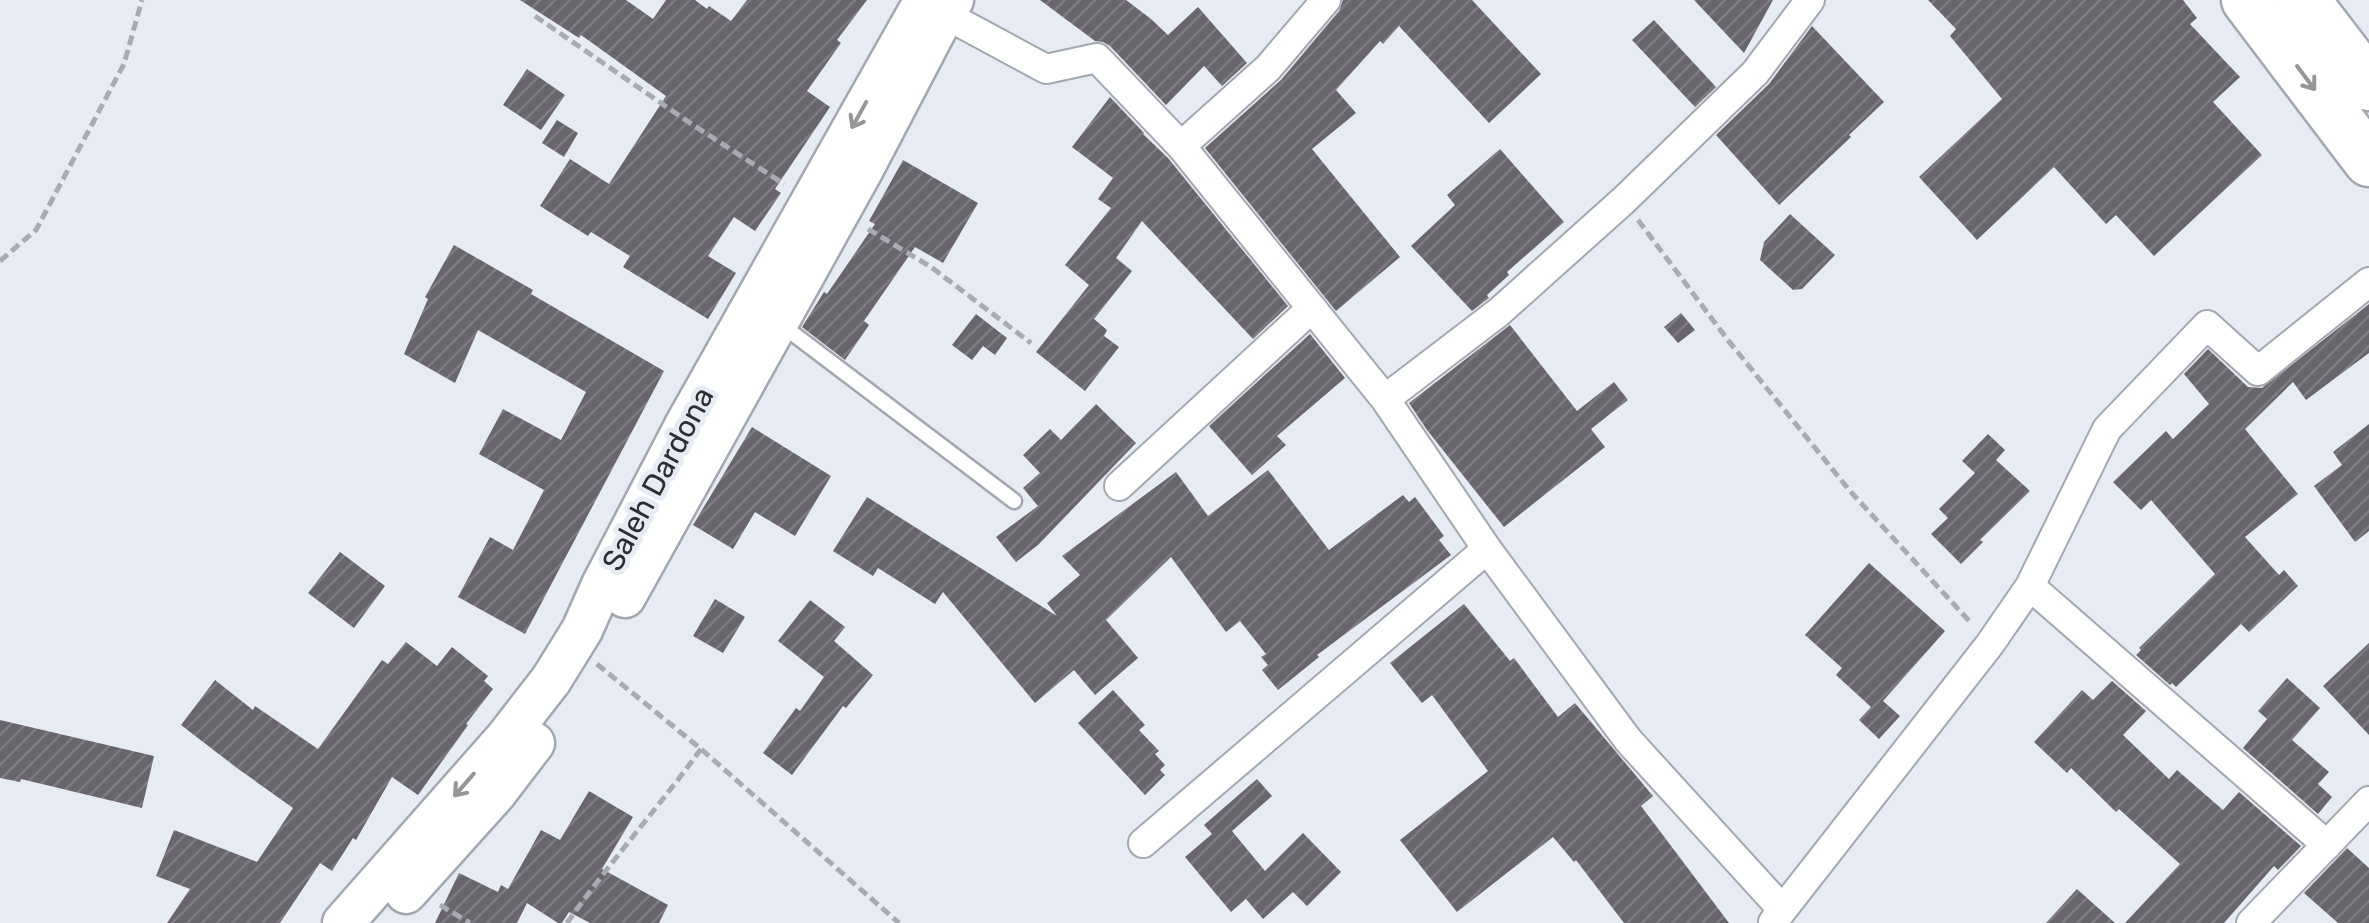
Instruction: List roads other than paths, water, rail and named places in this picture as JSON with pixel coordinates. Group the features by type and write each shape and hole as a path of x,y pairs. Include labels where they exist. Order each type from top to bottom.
{"highway":[{"path":"2247,0 2369,161"},
{"path":"2304,0 2369,85"}],"street":[{"path":"1181,146 1268,68 1326,0"},
{"path":"1385,398 1498,312 1624,200 1754,72 1810,0"},
{"path":"941,4 1046,69 1097,58 1181,146 1385,398 1487,549 1628,740 1777,916 1990,644 2030,586 2106,429 2207,325 2258,371 2369,282"},
{"name":"Saleh Dardona","path":"344,923 506,738 551,680 582,630 687,422 826,207 941,4"},
{"name":"Saleh Dardona","path":"379,923 495,794 569,697 778,323 826,207"},
{"path":"1119,486 1312,308"},
{"path":"1143,843 1487,549"},
{"path":"2030,586 2327,844"},
{"path":"2251,923 2369,801"}],"lane":[{"path":"778,323 1014,501"}]}
